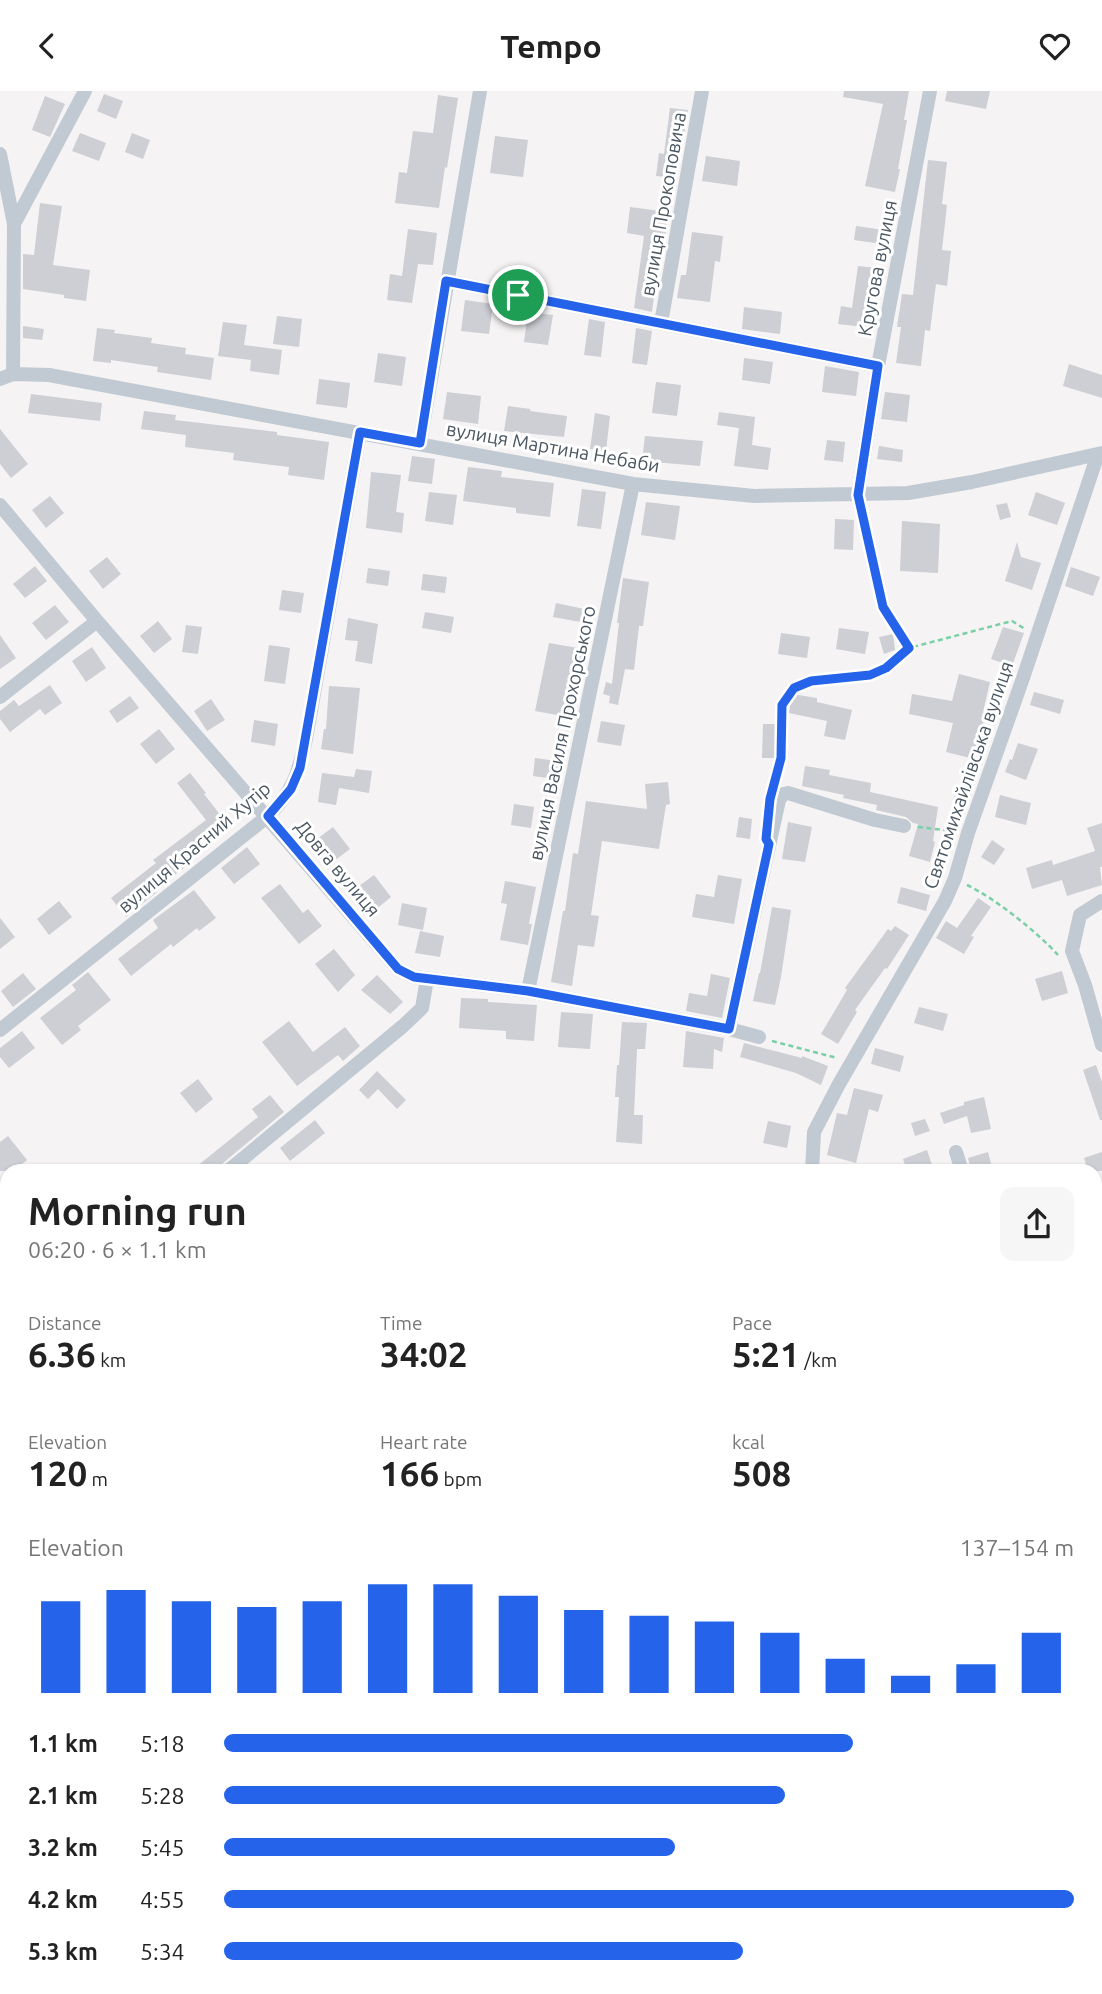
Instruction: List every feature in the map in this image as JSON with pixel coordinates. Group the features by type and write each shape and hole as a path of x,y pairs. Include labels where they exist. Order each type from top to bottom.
{"street":[{"path":"14,224 86,91"},
{"path":"420,443 480,91"},
{"name":"вулиця Прокоповича","path":"661,323 702,91"},
{"name":"Кругова вулиця","path":"858,495 878,366 930,91"},
{"path":"0,154 14,224 6,377"},
{"name":"вулиця Прокоповича","path":"446,281 878,366"},
{"name":"вулиця Мартина Небаби","path":"6,377 49,375 633,484 754,496 908,493 972,482 1100,453"},
{"name":"вулиця Красний Хутір","path":"0,1030 268,816 291,789 300,768 360,432"},
{"name":"Святомихайлівська вулиця","path":"812,1164 814,1132 955,878 968,833 1100,453"},
{"name":"вулиця Василя Прохорського","path":"528,991 633,484"},
{"name":"Довга вулиця","path":"0,505 398,969 414,977 528,991 759,1037"},
{"path":"0,697 97,621"},
{"path":"729,1029 779,800 783,794 788,793 875,820 904,826"},
{"path":"1102,901 1080,915 1072,951 1102,1045"},
{"path":"236,1164 422,1008 427,979"},
{"path":"956,1152 960,1164"}],"path":[{"path":"858,495 883,607 909,648"},
{"path":"774,785 781,758 782,705 794,688 811,681 870,675 886,668 909,648 1012,621 1038,634"},
{"path":"904,826 968,833"},
{"path":"982,893 1047,943"},
{"path":"759,1037 842,1059"}],"building":[{"path":"844,91 909,91 895,192 865,186 883,104 843,97"},
{"path":"947,91 990,91 986,109 945,101"},
{"path":"104,94 123,101 116,119 97,111"},
{"path":"438,95 458,98 439,208 395,203 399,172 407,173 413,131 433,133"},
{"path":"45,96 65,104 50,137 32,130"},
{"path":"670,108 688,110 675,178 656,176 659,153 664,154"},
{"path":"80,133 106,143 99,161 72,151"},
{"path":"132,133 150,140 143,159 125,152"},
{"path":"495,136 528,140 523,177 490,173"},
{"path":"706,156 740,161 737,186 702,181"},
{"path":"928,160 947,162 942,204 947,205 942,250 951,251 947,286 936,284 930,331 925,330 921,366 896,363 901,327 897,327 902,294 913,295"},
{"path":"40,203 62,206 53,265 90,270 86,301 23,289 23,254 34,255"},
{"path":"630,207 668,212 652,312 634,308 644,236 627,233"},
{"path":"856,226 884,230 882,244 854,240"},
{"path":"408,229 437,233 433,265 418,264 412,303 387,300 390,274 402,276"},
{"path":"692,232 723,236 720,262 715,261 710,302 677,298 681,275 686,275"},
{"path":"858,266 877,268 871,310 875,311 873,328 838,324 841,306 852,308"},
{"path":"465,300 493,304 489,334 461,331"},
{"path":"744,307 782,312 780,334 742,329"},
{"path":"528,312 553,315 548,345 524,342"},
{"path":"277,316 302,319 299,347 273,344"},
{"path":"589,319 605,322 601,357 584,355"},
{"path":"223,322 247,325 244,345 282,350 279,375 250,371 251,360 218,356"},
{"path":"23,326 44,329 42,340 23,338"},
{"path":"97,328 152,338 151,343 186,348 185,354 214,358 211,380 157,372 158,367 111,360 111,363 93,361"},
{"path":"636,328 652,331 647,365 632,363"},
{"path":"378,353 406,357 402,386 374,382"},
{"path":"744,358 773,362 770,384 742,380"},
{"path":"1069,364 1102,375 1102,398 1063,386"},
{"path":"825,366 859,372 856,396 822,392"},
{"path":"319,379 350,383 347,408 316,404"},
{"path":"656,382 681,385 677,416 652,413"},
{"path":"447,392 481,396 478,424 443,419"},
{"path":"885,392 910,395 907,422 881,419"},
{"path":"31,394 102,403 100,421 28,413"},
{"path":"508,406 567,416 564,437 504,431"},
{"path":"144,411 176,415 175,420 277,432 277,435 329,442 324,480 288,475 289,467 233,460 234,453 185,447 186,435 141,429"},
{"path":"719,412 755,417 752,445 771,448 768,470 734,466 739,428 717,425"},
{"path":"595,413 610,416 606,451 590,449"},
{"path":"0,429 28,464 11,478 0,464"},
{"path":"645,436 703,441 700,466 642,461"},
{"path":"827,440 845,442 843,462 824,460"},
{"path":"879,446 903,450 902,462 877,459"},
{"path":"412,456 435,459 432,484 408,481"},
{"path":"468,467 502,471 501,477 554,483 550,517 516,513 516,508 463,501"},
{"path":"371,472 401,475 396,512 404,513 402,533 366,528"},
{"path":"582,489 606,492 601,529 577,526"},
{"path":"429,492 457,495 453,525 425,521"},
{"path":"1036,492 1065,503 1057,525 1028,515"},
{"path":"50,496 64,513 46,528 32,510"},
{"path":"646,502 680,506 675,540 641,535"},
{"path":"1007,503 1011,517 1000,520 996,505"},
{"path":"835,519 854,520 853,550 834,549"},
{"path":"902,521 940,524 938,573 900,571"},
{"path":"1017,542 1021,557 1041,563 1032,590 1005,581"},
{"path":"107,557 121,574 103,589 89,571"},
{"path":"35,566 47,581 25,598 13,584"},
{"path":"1071,567 1100,577 1093,596 1065,586"},
{"path":"368,568 390,571 388,586 366,583"},
{"path":"423,574 447,577 445,593 421,590"},
{"path":"623,578 649,582 643,626 639,626 634,670 625,669 618,705 609,703 610,696 603,694 606,682 612,684"},
{"path":"282,590 304,593 301,613 279,610"},
{"path":"556,603 589,610 586,623 553,617"},
{"path":"55,605 69,622 46,640 32,623"},
{"path":"425,612 454,617 451,633 422,628"},
{"path":"348,618 378,624 372,664 355,661 358,641 345,640"},
{"path":"158,621 172,639 154,653 140,636"},
{"path":"186,625 202,627 198,654 182,652"},
{"path":"1003,627 1024,633 1012,666 991,659"},
{"path":"839,628 869,632 865,654 836,649"},
{"path":"781,633 810,637 807,658 778,654"},
{"path":"893,634 895,650 884,654 879,637"},
{"path":"0,635 16,658 0,669"},
{"path":"549,643 584,649 568,717 535,711"},
{"path":"269,645 290,648 285,684 264,681"},
{"path":"92,647 106,668 86,682 72,661"},
{"path":"959,674 990,682 983,712 986,713 974,759 946,752 953,723 909,714 912,694 952,701"},
{"path":"50,685 62,703 45,715 40,709 10,732 0,719 0,711 14,700 19,706"},
{"path":"329,686 360,688 353,754 321,749 326,729"},
{"path":"1034,692 1064,700 1060,714 1030,705"},
{"path":"792,694 817,698 817,702 852,710 845,740 824,736 827,721 789,713"},
{"path":"130,696 139,708 117,723 109,711"},
{"path":"211,699 225,720 207,731 194,711"},
{"path":"254,720 278,724 275,746 251,742"},
{"path":"601,721 625,725 621,746 597,742"},
{"path":"763,724 780,724 779,758 762,758"},
{"path":"159,729 175,749 156,764 140,744"},
{"path":"1018,743 1038,749 1026,780 1005,772"},
{"path":"535,758 564,762 561,780 533,776"},
{"path":"805,766 830,770 829,775 871,783 870,792 938,807 930,862 909,856 918,824 906,817 876,810 877,805 802,786"},
{"path":"356,769 372,771 369,793 339,788 336,805 318,802 322,773 354,777"},
{"path":"190,773 228,825 210,839 208,836 179,859 185,867 126,917 111,898 156,863 153,860 206,820 177,783"},
{"path":"668,782 670,804 666,805 659,849 602,841 591,915 599,916 594,947 578,945 572,986 551,982 573,853 578,854 586,801 647,809 645,784"},
{"path":"957,786 972,792 966,810 952,806"},
{"path":"1000,795 1031,803 1026,825 995,817"},
{"path":"514,804 534,807 531,828 511,825"},
{"path":"739,817 752,819 750,839 736,837"},
{"path":"788,822 812,827 805,862 782,859"},
{"path":"1102,823 1102,885 1067,896 1062,880 1032,889 1026,868 1052,860 1053,865 1095,851 1087,828"},
{"path":"333,827 350,849 330,864 313,842"},
{"path":"992,840 1005,849 994,865 981,857"},
{"path":"247,847 260,864 234,884 221,868"},
{"path":"374,875 391,897 369,915 351,892"},
{"path":"718,875 742,879 734,924 692,917 696,894 714,897"},
{"path":"505,881 536,887 528,945 500,940 507,904 501,903"},
{"path":"280,884 303,913 308,909 322,926 299,944 261,898"},
{"path":"901,887 930,895 926,911 897,903"},
{"path":"194,890 216,918 199,931 197,928 173,947 171,944 131,976 118,959 158,928 153,920"},
{"path":"978,898 991,907 971,936 974,937 964,954 936,938 946,921 957,928"},
{"path":"59,901 72,917 49,935 37,919"},
{"path":"402,903 427,908 423,930 398,925"},
{"path":"772,907 791,910 775,1005 753,1001"},
{"path":"0,918 15,937 0,949"},
{"path":"895,926 909,935 855,1010 857,1012 838,1044 821,1034 847,990 845,988 888,929 891,931"},
{"path":"420,931 444,936 440,957 415,953"},
{"path":"334,949 355,975 338,992 315,964"},
{"path":"1062,971 1068,993 1042,1001 1035,979"},
{"path":"88,972 111,1000 78,1026 81,1030 62,1045 40,1018 76,990 72,985"},
{"path":"23,973 36,989 13,1007 1,991"},
{"path":"711,974 730,978 722,1018 686,1011 689,993 707,996"},
{"path":"377,975 403,1002 390,1014 361,990"},
{"path":"461,998 537,1005 534,1041 506,1039 506,1031 459,1028"},
{"path":"919,1007 948,1014 943,1031 914,1023"},
{"path":"561,1012 593,1014 590,1049 558,1047"},
{"path":"289,1021 313,1052 345,1027 360,1046 343,1061 338,1055 297,1086 262,1042"},
{"path":"622,1022 647,1023 645,1049 637,1049 634,1115 643,1115 642,1144 616,1142 619,1097 615,1097"},
{"path":"22,1031 35,1048 9,1068 0,1057 0,1048"},
{"path":"686,1031 724,1038 722,1052 714,1049 713,1069 683,1067"},
{"path":"744,1043 802,1056 828,1066 821,1085 796,1073 740,1057"},
{"path":"875,1048 904,1056 900,1072 871,1064"},
{"path":"1096,1065 1102,1082 1102,1120 1083,1070"},
{"path":"377,1071 406,1100 397,1109 378,1089 368,1099 359,1090"},
{"path":"198,1079 213,1099 196,1113 180,1093"},
{"path":"854,1088 883,1095 878,1112 869,1109 856,1163 827,1155 837,1113 847,1115"},
{"path":"270,1095 284,1112 222,1164 200,1164 258,1117 252,1109"},
{"path":"984,1097 991,1129 971,1133 967,1116 944,1124 940,1113 964,1105 964,1102"},
{"path":"925,1119 930,1131 915,1136 911,1123"},
{"path":"315,1120 325,1133 290,1161 280,1148"},
{"path":"768,1121 791,1126 787,1148 763,1143"},
{"path":"8,1136 27,1160 22,1164 0,1164 0,1142"},
{"path":"927,1150 932,1164 905,1164 903,1159"},
{"path":"988,1152 991,1164 969,1164 968,1158"},
{"path":"1102,1152 1102,1164 1086,1164 1084,1158"}],"route":[{"path":"446,281 518,295 878,366 858,495 883,607 909,648 886,668 870,675 811,681 794,688 782,705 781,758 770,799 766,839 769,844 729,1029 528,991 414,977 398,969 268,816 291,789 300,768 360,432 420,443 446,281"}]}
